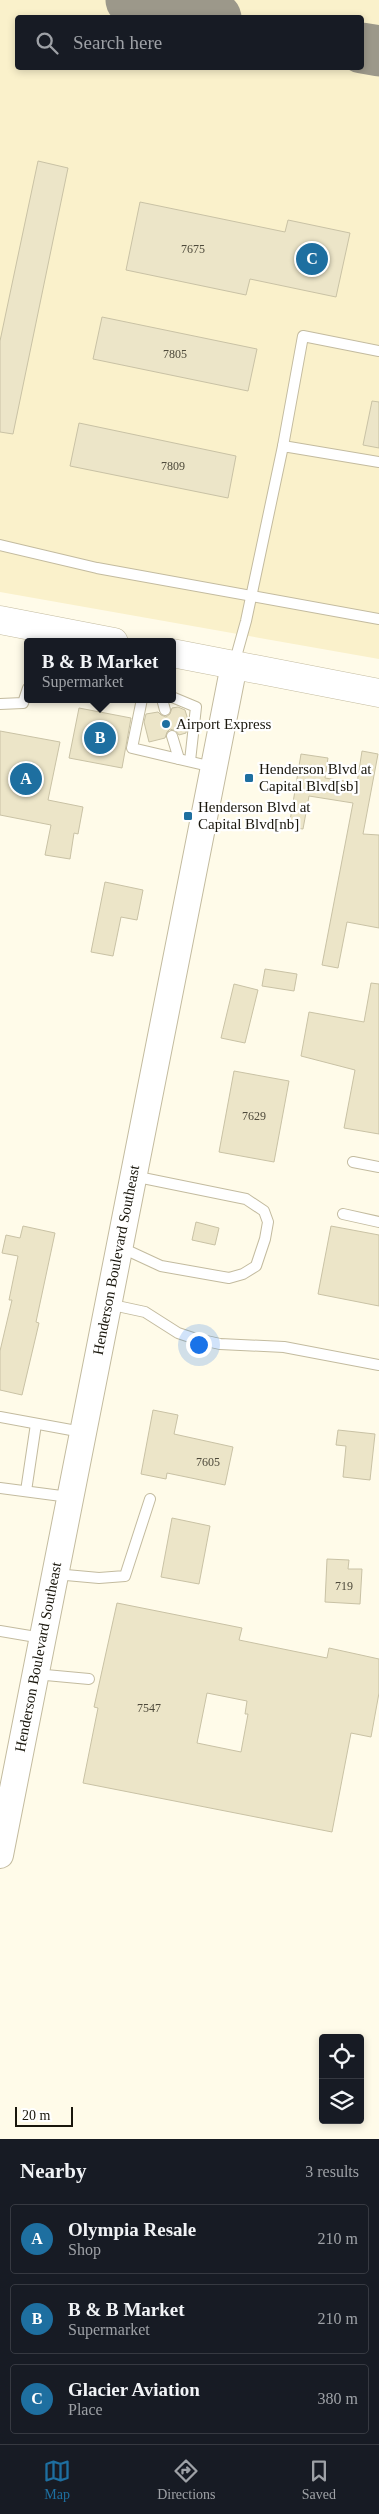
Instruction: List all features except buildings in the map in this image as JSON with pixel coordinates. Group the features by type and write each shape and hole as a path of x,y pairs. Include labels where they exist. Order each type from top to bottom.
{"main road":[{"path":"0,620 43,635 73,638"},
{"path":"176,654 379,693"}],"street":[{"name":"Henderson Boulevard Southeast","path":"0,1855 107,1304 120,1247 202,764 234,665"}],"lane":[{"path":"234,665 283,446 303,336 379,351"},
{"path":"283,446 379,462"},
{"path":"0,545 98,568 379,619"},
{"path":"0,704 22,703 24,698"},
{"path":"141,703 132,748 202,764 196,707 176,699"},
{"path":"163,703 165,710"},
{"path":"172,736 179,759"},
{"path":"353,1162 379,1167"},
{"path":"120,1247 161,1266 229,1278 243,1274 256,1266 268,1222 264,1211 246,1199 132,1176"},
{"path":"343,1214 379,1222"},
{"path":"107,1304 145,1312 178,1333 193,1338 220,1344 297,1349 379,1365"},
{"path":"0,1417 82,1432"},
{"path":"26,1491 36,1424"},
{"path":"0,1488 69,1497"},
{"path":"54,1574 99,1578 125,1576 150,1500"},
{"path":"0,1631 42,1638"},
{"path":"34,1674 89,1679"}],"shaded area":[{"path":"0,0 379,0 379,659 0,592"}],"taxiway":[{"path":"131,0 202,15"},
{"path":"364,48 379,51"}],"place":[{"name":"Glacier Aviation","path":"312,259"},
{"name":"Airport Express","path":"166,724"},
{"name":"B & B Market","path":"100,738"},
{"name":"Henderson Blvd at Capital Blvd[sb]","path":"249,778"},
{"name":"Olympia Resale","path":"26,779"},
{"name":"Henderson Blvd at Capital Blvd[nb]","path":"188,816"}]}
